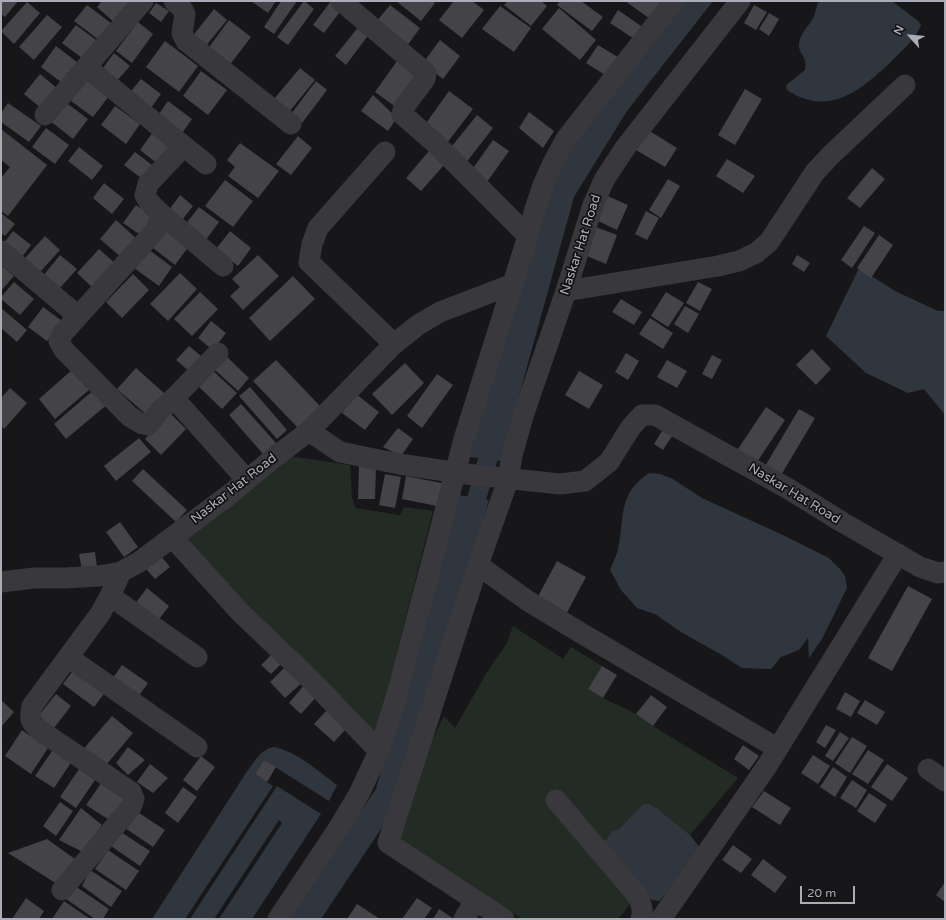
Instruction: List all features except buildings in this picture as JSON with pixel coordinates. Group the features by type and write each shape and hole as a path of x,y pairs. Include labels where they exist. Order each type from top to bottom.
{"street":[{"path":"45,115 143,1"},
{"path":"174,1 181,7 185,14 182,33 186,41 291,124"},
{"path":"340,1 426,73 425,79 404,107 402,114 435,143 528,236"},
{"path":"278,919 338,829 359,794 379,751 396,698 461,474 464,439 543,185 566,139 674,1"},
{"name":"Naskar Hat Road","path":"740,1 625,148 604,180 593,205 566,291 524,413 512,455 502,479 560,484 585,481 609,462 631,427 642,415 655,415 787,488 920,567 938,573 945,572"},
{"path":"86,68 206,164"},
{"path":"566,291 718,266 739,261 756,253 768,242 815,172 905,85"},
{"path":"184,146 148,184 145,195 149,202 159,212 224,266"},
{"path":"386,152 318,228 312,244 309,262 394,344"},
{"path":"159,212 160,222 154,232 63,333 59,341 64,350 129,416 140,423 148,425 161,409 170,402 218,353"},
{"path":"1,251 78,316"},
{"name":"Naskar Hat Road","path":"1,582 34,578 99,576 121,572 139,562 309,431 394,344 418,325 440,312 513,284"},
{"path":"170,402 180,405 247,480"},
{"path":"309,431 340,452 399,464 502,479 478,565 388,842 504,919"},
{"path":"172,537 240,612 310,679 379,751"},
{"path":"661,919 778,748 898,554"},
{"path":"478,565 528,601 778,748"},
{"path":"62,890 131,807 134,800 130,792 32,724 30,716 32,706 100,614 121,572"},
{"path":"110,596 197,657"},
{"path":"68,658 197,747"},
{"path":"928,769 945,781"},
{"path":"556,800 636,894 642,904 643,913 641,919"},
{"path":"464,919 475,901"}],"shaded area":[{"path":"679,1 713,1 627,111 574,197 501,461 470,457 536,202 567,144"},
{"path":"819,1 892,1 921,25 912,40 892,61 868,82 856,90 844,97 831,101 817,101 802,98 787,90 786,85 805,70 806,66 799,44 803,33 814,16"},
{"path":"859,268 895,291 938,311 945,311 945,415 924,389 908,393 866,373 826,336"},
{"path":"289,456 350,465 352,498 356,508 400,515 404,507 433,511 376,735 182,538"},
{"path":"649,473 660,474 671,478 702,498 829,558 840,569 845,576 847,588 822,639 809,658 808,638 799,650 781,657 771,669 742,668 681,632 655,614 637,608 621,590 610,570 618,550 624,507 632,489"},
{"path":"458,495 489,500 411,764 391,814 321,919 287,919 376,789"},
{"path":"513,626 563,659 571,647 602,666 588,689 636,714 738,778 690,835 650,804 643,804 619,829 613,830 639,888 625,911 618,919 522,919 386,831 444,716 455,728 487,672 507,643"},
{"path":"274,747 291,753 315,768 337,785 329,801 264,760 255,774 273,786 185,919 152,919 246,773 261,753"},
{"path":"277,786 321,814 252,919 219,919 282,823 279,820 214,919 190,919"},
{"path":"643,804 650,804 658,809 690,835 700,848 670,890 659,901 652,900 625,876 604,843 613,830 619,829"}],"waterway":[{"path":"470,522 495,434"}]}
